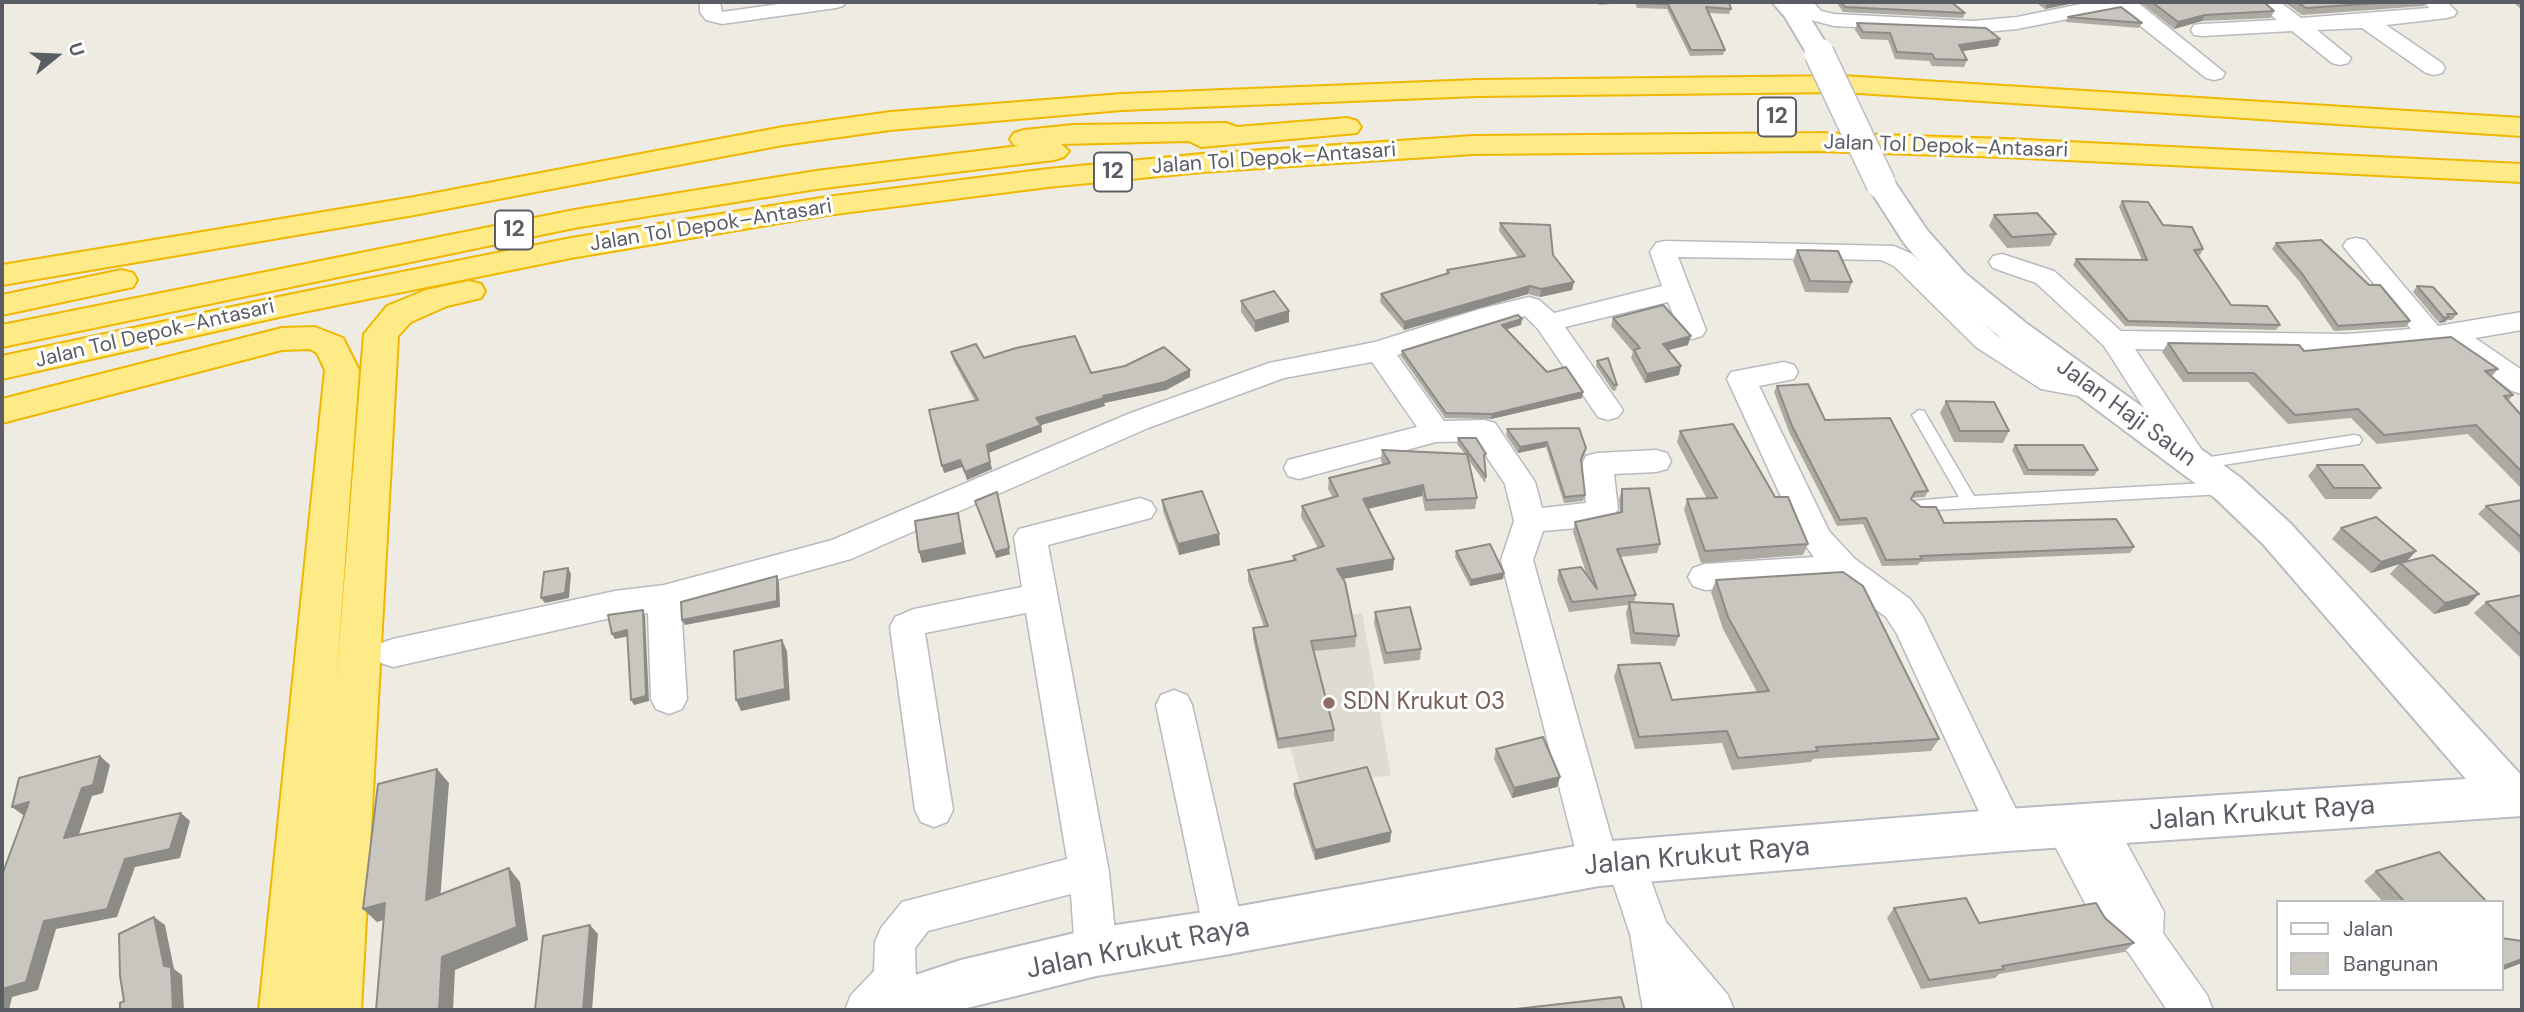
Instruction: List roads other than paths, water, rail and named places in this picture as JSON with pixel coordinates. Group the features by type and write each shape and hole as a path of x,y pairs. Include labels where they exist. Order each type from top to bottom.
{"highway":[{"path":"2,275 414,206 783,136 918,118 1122,102 1478,88 1843,84 2522,127"},
{"name":"Jalan Tol Depok–Antasari","path":"1703,116 1910,119 2522,148"},
{"name":"Jalan Tol Depok–Antasari","path":"2,336 587,217 829,178 1032,153 1263,132 1474,120 1662,117"},
{"path":"2,305 292,245 712,171 904,149 1073,134 1263,132"},
{"name":"Jalan Tol Depok–Antasari","path":"2,368 288,305 571,248 827,206 1048,178 1202,163 1473,145 1818,142 2005,148 2522,173"},
{"path":"335,1010 378,359 381,334 399,314 438,297 452,294 725,244 931,215 1161,192 1653,159 1818,142"},
{"path":"2,411 282,339 315,338 331,346 342,370 285,1010"}],"street":[{"path":"710,2 713,16 722,18 834,2"},
{"name":"Jalan Haji Saun","path":"1784,2 1795,13 1819,53 1881,184 1915,236 1953,280 2014,331 2228,488 2277,534 2516,797"},
{"path":"1801,2 1814,15 1834,20 1981,27 2017,23 2122,2 2214,73"},
{"path":"2267,2 2340,58"},
{"path":"2202,30 2366,21 2447,12 2434,2"},
{"path":"2366,21 2434,68"},
{"path":"2356,246 2440,334 2522,384"},
{"path":"1692,330 1663,252 1665,249 1885,252 1903,260 1986,341 2051,382 2095,389"},
{"path":"2002,261 2045,277 2114,341 2196,464"},
{"path":"1548,323 1678,291"},
{"path":"393,653 615,604 664,598 840,550 1138,421 1279,370 1379,351 1490,315 1529,306 1548,323 1608,410"},
{"path":"2114,341 2347,344 2440,334 2522,321"},
{"path":"1379,351 1436,432"},
{"path":"1784,372 1741,379 1816,538 1843,568 1898,608 1911,627 2007,830"},
{"path":"1299,468 1436,432 1485,430 1520,482 1530,521 1517,560 1612,863 1650,934 1713,1010"},
{"path":"1530,521 1590,515 1602,509 1597,464 1656,461"},
{"path":"1096,952 1089,872 1030,537 1140,510"},
{"path":"1705,577 1843,568"},
{"path":"934,810 907,627 914,622 1040,597"},
{"path":"664,598 669,699"},
{"path":"1174,705 1224,932"},
{"name":"Jalan Krukut Raya","path":"885,1010 961,985 1096,952 1612,863 2007,830 2516,797"},
{"path":"2080,826 2112,913 2142,938 2192,1010"},
{"path":"866,1010 895,979 895,942 916,915 1089,872"},
{"path":"1650,934 1664,1010"}],"lane":[{"path":"1919,415 1970,502"},
{"path":"2196,464 2354,440"},
{"path":"1918,505 2228,488"}],"place":[{"name":"SDN Krukut 03","path":"1329,703"}]}
